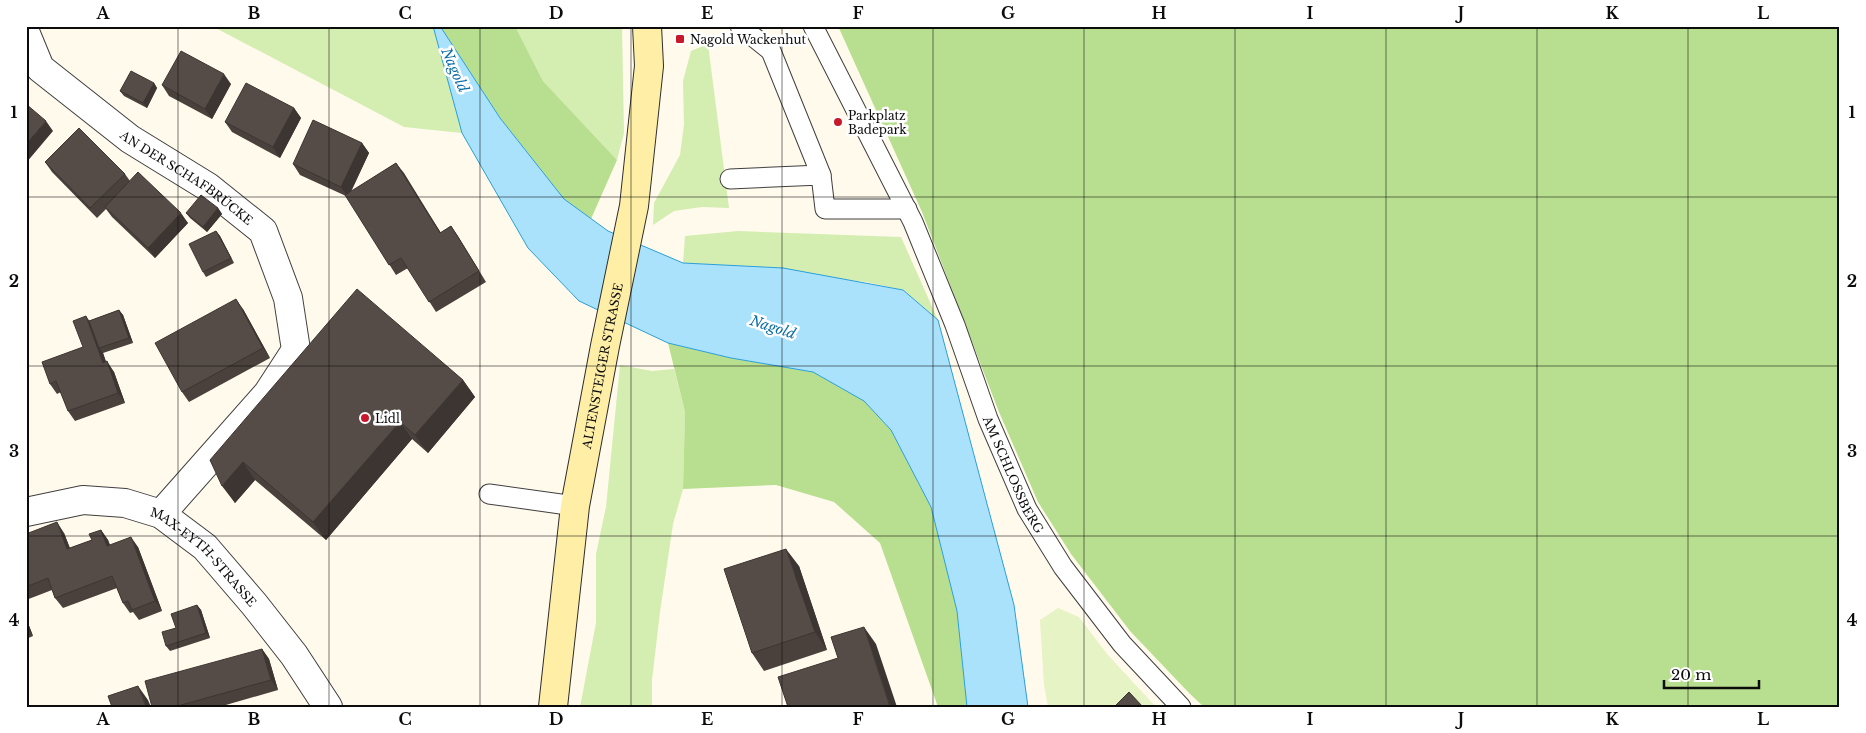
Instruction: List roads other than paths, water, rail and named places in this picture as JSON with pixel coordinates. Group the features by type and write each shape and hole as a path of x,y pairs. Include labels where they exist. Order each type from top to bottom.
{"main road":[{"name":"ALTENSTEIGER STRASSE","path":"554,707 575,506 634,206 649,66 647,26"}],"street":[{"name":"AN DER SCHAFBRÜCKE","path":"26,34 40,68 130,139 208,187 263,231 288,298 296,350 268,393 161,514"},
{"name":"MAX-EYTH-STRASSE","path":"26,512 83,500 125,503 161,514 205,547 254,604 294,655 328,707"}],"lane":[{"path":"740,26 771,51 821,175 825,209 907,209"},
{"name":"AM SCHLOSSBERG","path":"813,26 907,209 955,325 988,419 1027,509 1063,568 1122,644 1181,707"},
{"path":"730,179 821,175"},
{"path":"489,494 575,506"}],"water":[{"name":"Nagold","path":"433,26 440,26 500,118 564,199 608,231 683,263 783,268 903,290 938,320 1014,605 1028,707 967,707 957,611 931,507 891,430 864,401 813,372 731,358 668,343 579,301 528,248 462,133"}],"place":[{"name":"Nagold Wackenhut","path":"680,39"},
{"name":"Parkplatz Badepark","path":"838,122"},
{"name":"Lidl","path":"365,418"}]}
